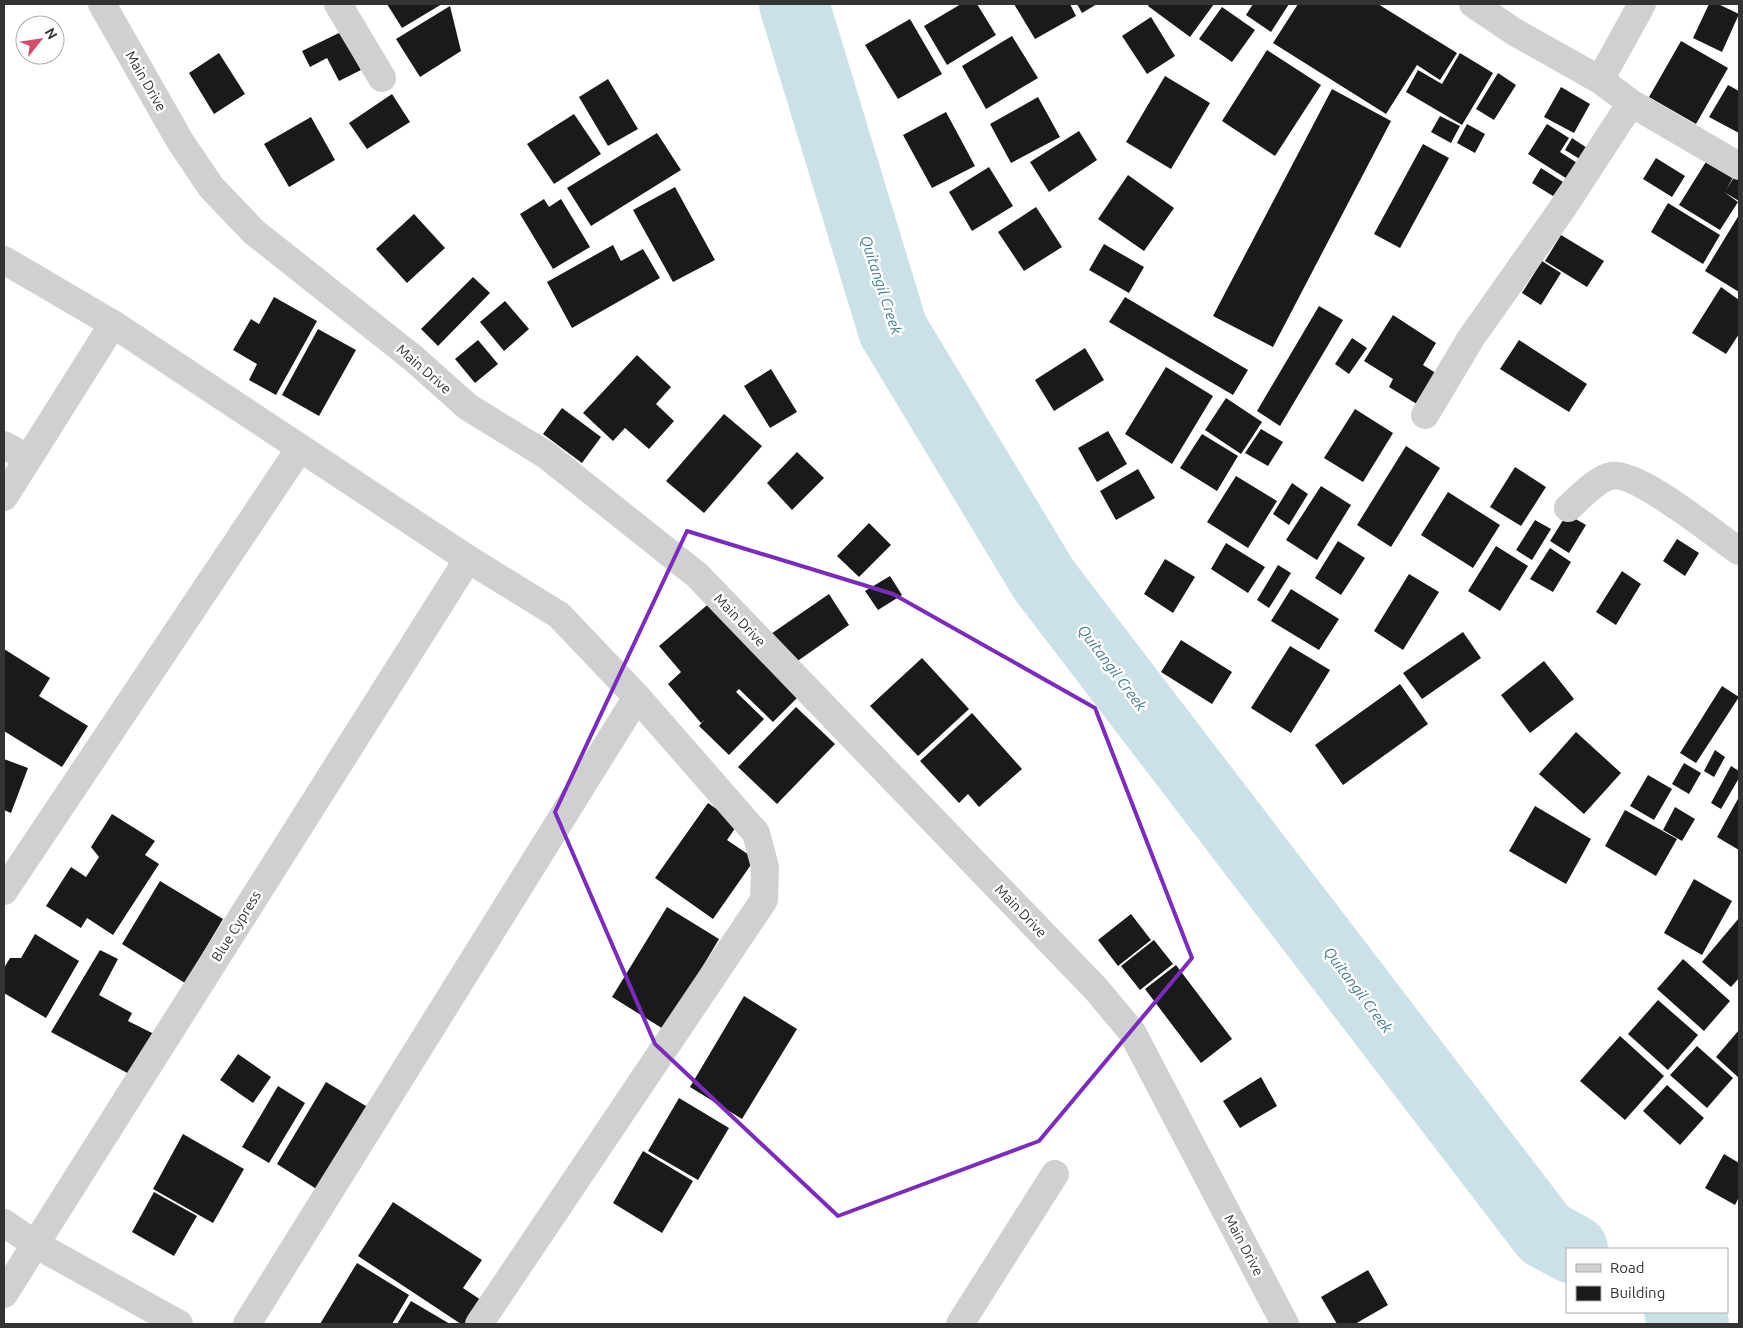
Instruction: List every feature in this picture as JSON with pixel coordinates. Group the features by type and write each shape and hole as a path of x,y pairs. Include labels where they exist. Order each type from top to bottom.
{"street":[{"name":"Main Drive","path":"102,4 180,142 211,186 254,232 413,358 468,407 546,455 697,575 1096,990 1132,1032 1286,1324"},
{"path":"338,4 382,78"},
{"path":"1473,4 1513,31 1600,80 1631,102 1739,166"},
{"path":"1600,80 1642,4"},
{"path":"1426,415 1471,338 1562,209 1631,102"},
{"path":"4,260 113,324 468,559 559,615 637,697 756,833 765,867 764,900 479,1324"},
{"path":"4,497 113,324"},
{"path":"4,445 28,458"},
{"path":"4,891 300,448"},
{"path":"1568,508 1602,480 1609,476 1619,475 1660,494 1739,550"},
{"name":"Blue Cypress","path":"4,1294 468,559"},
{"path":"247,1324 637,697"},
{"path":"960,1324 1055,1174"},
{"path":"4,1223 35,1244 179,1324"}],"highlighted area":[{"path":"687,531 893,594 1095,708 1192,958 1039,1141 838,1216 655,1044 555,812"}],"building":[{"path":"387,4 442,4 402,28"},
{"path":"961,4 977,4 996,35 947,65 924,26"},
{"path":"1014,4 1070,4 1076,16 1035,39"},
{"path":"1077,4 1097,4 1082,13"},
{"path":"1149,4 1214,4 1190,37 1148,6"},
{"path":"1253,4 1289,4 1271,32 1246,15"},
{"path":"1298,4 1378,4 1457,53 1440,80 1417,65 1386,114 1273,43"},
{"path":"1709,4 1718,4 1739,14 1722,52 1693,38"},
{"path":"450,6 461,51 420,77 396,39"},
{"path":"1222,7 1255,30 1232,62 1199,39"},
{"path":"1151,17 1175,56 1147,74 1122,36"},
{"path":"910,19 942,74 898,99 865,45"},
{"path":"341,32 361,70 339,81 327,58 310,67 302,51"},
{"path":"1012,36 1038,78 986,109 962,66"},
{"path":"1681,41 1728,68 1696,124 1649,97"},
{"path":"1267,50 1321,85 1275,156 1222,121"},
{"path":"219,53 245,94 214,114 189,73"},
{"path":"1460,53 1493,73 1462,125 1406,92 1418,70 1442,84"},
{"path":"1498,73 1516,85 1494,120 1476,109"},
{"path":"1165,76 1210,103 1171,169 1126,142"},
{"path":"608,79 638,129 608,146 579,97"},
{"path":"1728,85 1739,91 1739,133 1709,117"},
{"path":"1561,87 1590,104 1574,133 1544,117"},
{"path":"1332,89 1391,121 1273,347 1213,316"},
{"path":"392,94 410,122 367,149 349,123"},
{"path":"1038,97 1060,137 1011,163 990,124"},
{"path":"946,112 975,166 932,188 903,135"},
{"path":"574,114 601,154 554,184 527,144"},
{"path":"1440,116 1460,126 1451,143 1431,132"},
{"path":"311,117 335,160 289,187 264,144"},
{"path":"1467,124 1485,134 1475,153 1457,143"},
{"path":"1547,124 1569,138 1560,152 1582,166 1572,182 1528,154"},
{"path":"1079,131 1097,160 1049,192 1030,162"},
{"path":"657,133 681,170 591,226 567,188"},
{"path":"1572,138 1590,150 1583,161 1565,150"},
{"path":"1423,144 1449,158 1400,248 1374,234"},
{"path":"1709,157 1735,174 1726,190 1739,172 1739,201 1724,192 1738,202 1720,230 1679,205"},
{"path":"1656,158 1685,176 1672,197 1643,179"},
{"path":"989,167 1013,206 972,231 949,192"},
{"path":"1541,168 1563,182 1553,196 1532,183"},
{"path":"1128,175 1174,208 1144,251 1098,219"},
{"path":"675,187 715,260 673,282 633,210"},
{"path":"544,199 549,207 561,199 590,247 553,269 520,214"},
{"path":"1668,203 1720,235 1703,264 1651,232"},
{"path":"1036,207 1062,247 1024,271 998,232"},
{"path":"414,214 445,248 407,283 376,249"},
{"path":"1739,215 1739,292 1705,271"},
{"path":"1561,235 1604,261 1587,287 1545,261"},
{"path":"1104,244 1144,267 1129,293 1089,270"},
{"path":"613,245 621,261 643,249 660,278 572,328 547,282"},
{"path":"1542,261 1561,273 1541,305 1522,293"},
{"path":"473,277 490,293 438,346 421,329"},
{"path":"1721,287 1739,300 1739,334 1726,354 1692,333"},
{"path":"274,297 317,321 276,395 249,380 257,364 233,350 251,319 259,324"},
{"path":"1125,297 1248,370 1233,395 1109,322"},
{"path":"505,301 529,329 504,351 480,322"},
{"path":"1319,306 1343,320 1280,426 1257,411"},
{"path":"1393,315 1436,343 1423,365 1439,375 1420,406 1389,387 1393,379 1364,361"},
{"path":"318,329 356,350 319,416 282,395"},
{"path":"1352,338 1367,348 1349,374 1335,364"},
{"path":"478,340 498,364 475,383 455,359"},
{"path":"1519,340 1587,384 1569,412 1500,369"},
{"path":"1085,348 1104,380 1054,411 1035,380"},
{"path":"637,355 671,387 656,404 674,421 649,449 625,428 613,441 583,413"},
{"path":"1166,367 1213,396 1172,464 1125,434"},
{"path":"771,369 797,412 770,428 744,386"},
{"path":"1226,398 1262,422 1241,454 1205,430"},
{"path":"562,408 601,437 582,463 543,434"},
{"path":"1355,409 1393,433 1363,482 1324,458"},
{"path":"724,414 762,446 704,513 666,481"},
{"path":"1261,429 1283,442 1268,466 1245,453"},
{"path":"1108,431 1127,464 1097,482 1078,448"},
{"path":"1202,434 1238,456 1217,491 1180,468"},
{"path":"1406,446 1440,468 1391,547 1357,525"},
{"path":"797,452 824,478 792,510 767,483"},
{"path":"1515,467 1546,487 1521,526 1490,507"},
{"path":"1138,469 1155,498 1116,520 1100,491"},
{"path":"1236,476 1277,501 1248,548 1207,522"},
{"path":"1292,483 1308,494 1289,525 1273,514"},
{"path":"1321,486 1351,505 1317,560 1286,540"},
{"path":"1448,492 1500,525 1473,568 1421,535"},
{"path":"1567,514 1586,525 1569,553 1550,541"},
{"path":"1535,520 1551,529 1532,560 1516,550"},
{"path":"869,523 891,545 859,577 837,556"},
{"path":"1677,539 1699,553 1685,576 1663,561"},
{"path":"1338,541 1365,558 1341,595 1315,578"},
{"path":"1226,543 1265,567 1248,593 1211,569"},
{"path":"1496,546 1528,566 1500,611 1468,591"},
{"path":"1550,548 1571,562 1553,592 1530,579"},
{"path":"1165,559 1195,577 1173,613 1144,594"},
{"path":"1278,565 1291,573 1269,608 1257,600"},
{"path":"1622,571 1641,584 1616,625 1596,612"},
{"path":"1409,574 1439,592 1403,650 1374,631"},
{"path":"890,576 902,595 878,610 865,591"},
{"path":"1291,589 1339,619 1319,650 1271,621"},
{"path":"829,594 849,625 789,667 768,636"},
{"path":"712,601 799,696 773,722 739,689 736,692 764,719 729,755 699,726 705,719 701,723 668,684 681,672 659,646"},
{"path":"1463,632 1481,658 1422,699 1403,673"},
{"path":"1181,640 1232,672 1212,704 1161,672"},
{"path":"1290,646 1330,670 1291,733 1251,708"},
{"path":"4,649 50,678 39,696 88,726 62,767 4,731"},
{"path":"922,658 969,709 918,756 870,706"},
{"path":"1544,661 1574,699 1530,733 1501,695"},
{"path":"1400,684 1428,724 1343,785 1315,745"},
{"path":"1722,686 1739,697 1696,763 1680,753"},
{"path":"796,707 835,744 777,804 738,767"},
{"path":"972,713 1022,769 979,807 968,794 959,803 920,761"},
{"path":"1576,732 1621,773 1584,814 1539,774"},
{"path":"1715,750 1725,757 1714,777 1704,771"},
{"path":"4,759 28,768 11,813 4,810"},
{"path":"1684,763 1701,773 1689,794 1672,784"},
{"path":"1731,766 1739,771 1739,778 1721,809 1711,803"},
{"path":"1648,775 1672,789 1654,820 1630,806"},
{"path":"1739,797 1739,850 1717,837"},
{"path":"708,803 738,824 727,840 755,859 713,919 655,878"},
{"path":"1535,806 1591,839 1566,884 1509,851"},
{"path":"1675,807 1695,819 1682,841 1663,830"},
{"path":"1625,810 1677,839 1656,876 1605,846"},
{"path":"112,814 155,841 145,855 159,864 113,935 87,918 81,928 46,906 71,867 86,877 99,857 91,847"},
{"path":"1694,879 1732,901 1702,955 1664,933"},
{"path":"160,881 223,919 185,983 122,944"},
{"path":"667,907 719,939 665,1030 612,997"},
{"path":"1131,914 1151,940 1118,966 1098,940"},
{"path":"1739,918 1739,978 1731,987 1702,962"},
{"path":"35,934 79,961 46,1018 4,993 4,968 10,958 21,958"},
{"path":"1154,940 1173,964 1140,990 1121,966"},
{"path":"100,950 118,959 99,995 132,1013 128,1021 158,1036 131,1075 51,1032"},
{"path":"1683,959 1730,1001 1704,1031 1657,989"},
{"path":"1176,965 1232,1039 1201,1063 1145,989"},
{"path":"744,996 797,1029 742,1119 690,1087"},
{"path":"1658,1000 1698,1035 1668,1070 1628,1034"},
{"path":"1739,1030 1739,1078 1716,1057"},
{"path":"1620,1036 1664,1076 1625,1120 1580,1081"},
{"path":"1697,1046 1733,1078 1707,1108 1670,1075"},
{"path":"238,1054 271,1077 253,1103 220,1080"},
{"path":"1261,1077 1277,1106 1240,1128 1223,1101"},
{"path":"326,1082 376,1112 326,1195 277,1164"},
{"path":"1667,1085 1704,1118 1680,1145 1643,1111"},
{"path":"278,1086 305,1103 269,1163 242,1147"},
{"path":"679,1098 729,1128 698,1180 648,1151"},
{"path":"183,1134 244,1169 213,1223 153,1189"},
{"path":"643,1151 693,1181 662,1233 613,1203"},
{"path":"1724,1154 1739,1163 1739,1197 1735,1205 1705,1188"},
{"path":"154,1192 197,1216 174,1256 132,1232"},
{"path":"393,1202 482,1260 463,1288 484,1302 470,1324 461,1324 358,1256"},
{"path":"357,1263 409,1295 392,1324 320,1324"},
{"path":"1368,1270 1388,1305 1355,1324 1337,1324 1321,1297"},
{"path":"411,1301 450,1324 397,1324"}],"waterway":[{"name":"Quitangil Creek","path":"794,4 893,330 1044,580 1545,1234 1571,1248"},
{"name":"Quitangil Creek","path":"1680,1313 1694,1324"}]}
